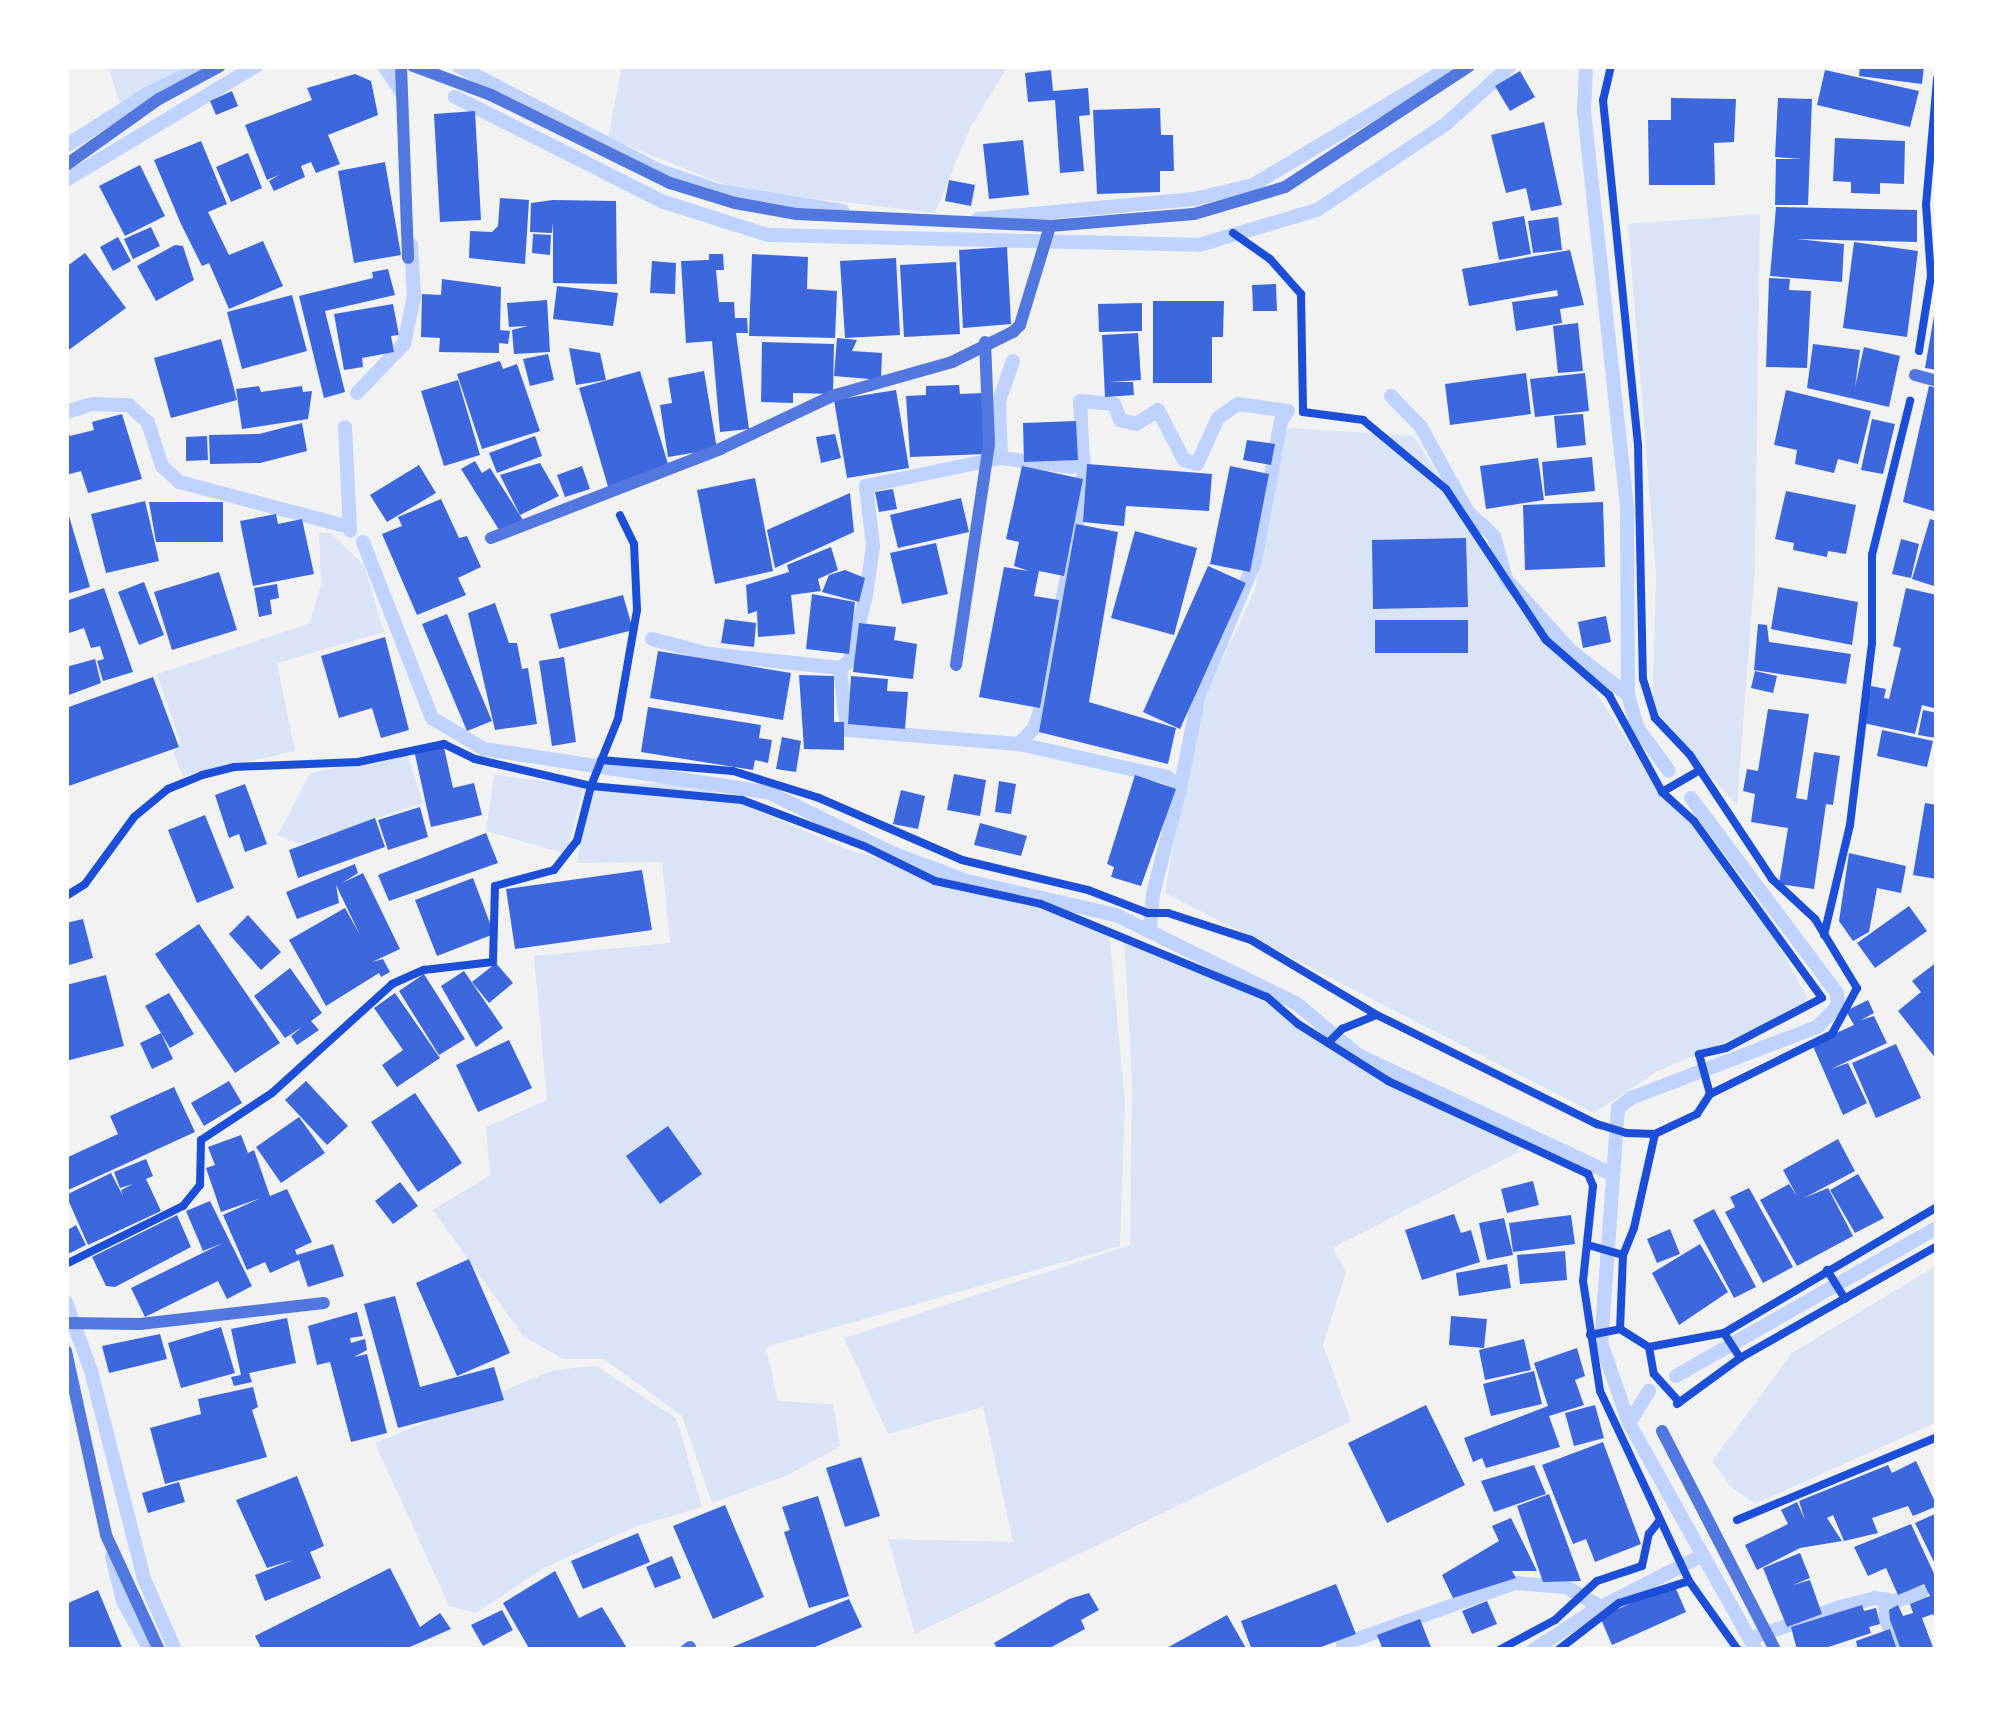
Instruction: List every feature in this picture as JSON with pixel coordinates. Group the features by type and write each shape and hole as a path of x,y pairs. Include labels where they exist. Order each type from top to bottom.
{"street":[{"path":"66,165 159,99 220,66"},
{"path":"401,66 408,258"},
{"path":"413,66 490,94 670,183 735,203 797,214 1022,226 1194,214 1285,188 1468,66"},
{"path":"491,538 720,449 832,396 952,362 1020,326 1051,226"},
{"path":"956,665 989,444 985,341"},
{"path":"1915,375 1937,382"},
{"path":"66,1323 140,1324 325,1303"},
{"path":"66,1352 106,1535 159,1650"},
{"path":"1662,1431 1775,1650"}],"path":[{"path":"601,760 733,771 819,798 962,860 1088,890 1148,913 1168,913 1251,940 1377,1015 1527,1084 1597,1124 1626,1133 1654,1134 1697,1114 1710,1094 1832,1034 1857,988 1815,919 1772,880 1700,770 1655,718 1643,679 1638,445 1603,100 1611,66"},
{"path":"1824,935 1850,825 1872,643 1872,555 1915,375 1931,276 1926,205 1937,78"},
{"path":"1194,214 1239,236 1301,294 1303,412 1363,420 1446,489 1546,640 1609,695 1662,792 1694,821 1822,998 1726,1048 1699,1054 1710,1094"},
{"path":"66,1264 183,1206 200,1185 201,1140 272,1093 392,983 424,970 493,962 495,886 554,870 577,841 591,786 618,719 638,610 634,544 609,492"},
{"path":"66,896 85,884 134,817 168,789 234,766 358,762 444,744 475,759 591,786 742,800 864,847 935,881 1041,904 1267,997 1388,1081 1588,1174 1593,1186 1583,1281 1600,1391 1689,1581 1738,1650"},
{"path":"1662,792 1700,770"},
{"path":"1328,1043 1342,1029 1377,1015"},
{"path":"1620,1329 1622,1255 1634,1228 1654,1134"},
{"path":"1590,1335 1620,1329 1649,1347 1724,1334 1937,1207"},
{"path":"1588,1245 1622,1255"},
{"path":"1662,1431 1679,1402 1740,1358 1937,1246"},
{"path":"1827,1270 1845,1299"},
{"path":"1724,1334 1740,1358"},
{"path":"1649,1347 1654,1374 1679,1402"},
{"path":"1713,1529 1937,1437"},
{"path":"1499,1650 1582,1600 1588,1590 1642,1566 1649,1534 1660,1520"},
{"path":"1558,1650 1619,1604 1689,1581"}],"shaded area":[{"path":"108,66 193,66 120,103"},
{"path":"622,66 1008,66 970,128 935,213 736,189 608,138"},
{"path":"1760,214 1755,569 1737,805 1652,714 1656,576 1628,224"},
{"path":"1291,428 1414,436 1517,605 1582,671 1632,748 1700,828 1777,942 1811,1005 1658,1071 1594,1113 1165,893 1186,771 1209,688 1255,590 1282,433"},
{"path":"319,533 331,533 364,565 384,632 277,663 295,751 183,776 173,752 181,744 157,674 310,623 321,584"},
{"path":"407,753 423,803 300,844 278,835 310,773"},
{"path":"494,775 584,786 566,854 486,831"},
{"path":"690,781 844,848 1109,929 1125,1102 1120,1246 766,1347 778,1401 833,1404 840,1446 788,1475 712,1503 682,1416 604,1359 563,1359 523,1336 433,1210 490,1175 486,1127 547,1100 534,956 670,943 662,862 577,863 590,787"},
{"path":"1124,937 1290,1013 1331,1050 1419,1097 1520,1140 1518,1152 1333,1248 1346,1272 1323,1345 1351,1421 915,1634 888,1539 1013,1542 983,1407 888,1434 844,1338 1130,1245 1132,1077"},
{"path":"1937,1265 1937,1422 1755,1504 1730,1486 1712,1461 1792,1353"},
{"path":"596,1366 676,1418 702,1507 634,1527 544,1568 476,1613 449,1606 375,1443 554,1370"}],"building":[{"path":"1860,66 1924,66 1922,84 1859,76"},
{"path":"1051,70 1053,91 1088,88 1090,115 1079,116 1084,171 1060,173 1055,100 1028,102 1025,73"},
{"path":"1825,70 1919,91 1910,127 1817,105"},
{"path":"1520,71 1535,97 1510,111 1495,86"},
{"path":"355,74 371,81 378,115 328,135 340,164 316,173 311,162 301,166 305,177 274,191 269,181 279,175 267,180 245,125 312,100 307,88"},
{"path":"232,91 238,106 216,115 210,101"},
{"path":"1671,98 1736,99 1734,142 1714,143 1715,185 1649,185 1648,120 1671,120"},
{"path":"1778,98 1812,99 1808,205 1775,205 1776,159 1802,159 1775,157"},
{"path":"1160,108 1161,135 1173,135 1174,171 1160,171 1160,192 1097,194 1093,110"},
{"path":"475,111 481,220 440,222 434,114"},
{"path":"1544,122 1562,205 1531,211 1526,188 1506,193 1491,135"},
{"path":"1835,138 1905,141 1904,184 1880,183 1880,194 1851,193 1851,182 1833,181"},
{"path":"1023,140 1029,195 989,199 983,144"},
{"path":"201,141 227,204 208,212 229,255 263,241 283,286 229,309 209,263 202,266 154,160"},
{"path":"248,153 262,188 231,202 216,167"},
{"path":"385,162 401,255 354,263 338,171"},
{"path":"140,165 165,216 125,236 99,186"},
{"path":"949,180 975,185 971,206 945,201"},
{"path":"500,198 529,200 525,264 469,258 470,231 492,232 498,226"},
{"path":"616,201 617,284 553,283 553,223 552,233 530,232 531,203"},
{"path":"1776,207 1917,210 1917,242 1797,239 1844,244 1842,282 1770,276"},
{"path":"1524,216 1531,254 1499,260 1492,222"},
{"path":"1558,217 1562,250 1533,253 1528,221"},
{"path":"151,227 160,246 133,259 124,239"},
{"path":"533,234 551,235 550,255 532,253"},
{"path":"118,237 131,261 113,271 100,247"},
{"path":"1854,242 1918,251 1907,337 1843,328"},
{"path":"175,245 183,246 194,280 156,301 137,266"},
{"path":"1007,247 1011,324 963,328 959,250"},
{"path":"1570,250 1584,305 1560,309 1562,323 1516,331 1512,302 1558,296 1557,290 1469,306 1462,269"},
{"path":"85,253 126,308 66,352 66,267"},
{"path":"709,254 723,254 724,270 716,270 719,302 734,302 735,318 747,318 748,333 736,333 749,429 720,432 712,341 686,343 681,261 709,260"},
{"path":"752,254 808,257 807,289 837,291 835,338 749,336"},
{"path":"896,258 900,335 845,338 840,261"},
{"path":"652,261 676,263 675,294 650,293"},
{"path":"956,262 960,334 904,337 900,265"},
{"path":"388,269 395,295 325,311 345,392 324,398 299,296 373,278 372,272"},
{"path":"1769,278 1790,279 1789,290 1811,291 1807,368 1766,367"},
{"path":"442,279 501,287 500,330 510,331 508,344 499,343 499,353 439,352 440,338 421,337 422,294 441,295"},
{"path":"1276,284 1277,311 1253,311 1252,285"},
{"path":"557,286 618,293 613,326 553,319"},
{"path":"292,295 307,351 242,369 227,312"},
{"path":"547,300 550,352 514,354 512,330 528,326 509,327 507,303"},
{"path":"1153,301 1224,301 1223,337 1212,337 1212,383 1153,383"},
{"path":"1142,303 1142,331 1099,332 1098,304"},
{"path":"393,304 399,335 391,336 394,352 362,358 363,367 344,370 334,314"},
{"path":"1937,310 1937,370 1925,368"},
{"path":"1578,323 1583,371 1558,373 1553,326"},
{"path":"1138,333 1141,380 1110,382 1133,382 1134,395 1105,397 1102,335"},
{"path":"837,338 857,340 852,351 882,353 881,380 834,376"},
{"path":"221,339 237,400 171,418 154,358"},
{"path":"762,342 834,344 833,394 793,393 793,403 761,402"},
{"path":"1813,344 1860,350 1855,387 1864,347 1900,356 1889,407 1807,388"},
{"path":"569,348 600,353 606,380 576,385"},
{"path":"548,354 554,380 530,386 523,359"},
{"path":"500,361 503,369 517,364 540,431 482,449 457,374"},
{"path":"640,371 668,464 609,490 579,388"},
{"path":"704,371 717,449 668,457 660,405 672,403 668,378"},
{"path":"1526,373 1531,414 1450,425 1445,384"},
{"path":"1585,373 1589,411 1535,417 1530,379"},
{"path":"458,380 480,455 444,466 421,391"},
{"path":"959,385 960,394 983,393 986,454 910,457 906,396 926,395 926,386"},
{"path":"259,386 261,392 302,386 303,392 312,391 308,419 242,429 236,389"},
{"path":"1929,386 1937,388 1937,512 1903,502"},
{"path":"896,390 909,468 847,478 834,400"},
{"path":"1786,390 1871,411 1858,464 1838,459 1834,473 1795,464 1797,450 1774,445"},
{"path":"122,414 142,479 88,493 81,471 66,475 66,426 70,436 94,430 92,422"},
{"path":"1583,414 1586,445 1557,448 1554,416"},
{"path":"1872,419 1895,424 1883,474 1861,470"},
{"path":"1076,421 1078,460 1024,462 1023,423"},
{"path":"302,423 307,451 260,463 210,464 209,435 259,434"},
{"path":"835,434 841,458 821,463 816,437"},
{"path":"207,436 208,460 186,461 186,437"},
{"path":"535,436 542,456 497,473 489,453"},
{"path":"1247,440 1275,444 1271,465 1243,460"},
{"path":"1592,457 1595,491 1545,496 1542,462"},
{"path":"1538,458 1544,500 1486,509 1480,466"},
{"path":"475,461 482,473 490,468 523,520 501,533 461,469"},
{"path":"540,463 559,496 520,515 500,475"},
{"path":"1087,464 1212,474 1209,511 1126,506 1124,526 1083,522"},
{"path":"419,465 436,493 387,522 370,495"},
{"path":"582,466 590,489 565,497 557,475"},
{"path":"1022,466 1083,479 1064,576 1039,571 1034,596 1059,600 1040,708 979,697 1004,567 1029,571 1014,566 1019,542 1006,539"},
{"path":"1230,466 1269,474 1250,572 1210,564"},
{"path":"755,478 773,571 715,584 697,490"},
{"path":"893,489 897,509 879,512 875,492"},
{"path":"1786,491 1856,505 1846,554 1828,551 1827,557 1793,550 1794,543 1775,539"},
{"path":"850,493 854,532 775,568 767,530"},
{"path":"961,498 969,532 898,548 890,515"},
{"path":"441,499 459,538 467,536 481,567 458,578 466,595 417,615 382,534 402,526 398,517"},
{"path":"145,501 159,561 106,573 91,514"},
{"path":"149,502 223,502 223,542 156,542"},
{"path":"1603,502 1605,567 1525,570 1523,505"},
{"path":"66,506 90,587 66,594"},
{"path":"276,514 278,524 302,519 314,574 253,586 240,521"},
{"path":"1930,519 1937,521 1937,587 1912,579"},
{"path":"1076,524 1118,532 1089,702 1176,728 1168,764 1039,732"},
{"path":"1135,531 1197,548 1174,635 1111,618"},
{"path":"1466,538 1468,607 1373,609 1372,540"},
{"path":"1901,539 1919,544 1911,578 1892,574"},
{"path":"936,543 948,594 902,604 890,553"},
{"path":"831,547 838,570 818,579 821,591 791,595 795,634 758,637 757,611 748,614 746,585 789,572 787,565"},
{"path":"1208,566 1246,583 1180,729 1143,712"},
{"path":"845,570 865,578 859,602 822,592 829,575"},
{"path":"219,572 237,630 172,650 154,592"},
{"path":"144,582 164,635 139,645 118,592"},
{"path":"277,584 279,598 270,600 272,614 259,617 254,588"},
{"path":"1778,587 1858,602 1852,645 1771,629"},
{"path":"104,588 133,672 103,681 97,661 104,659 100,646 91,648 84,628 66,634 66,601"},
{"path":"1906,588 1937,595 1937,709 1922,705 1915,734 1863,723 1871,686 1886,689 1884,698 1889,699 1901,648 1893,646"},
{"path":"812,594 855,602 849,654 806,649"},
{"path":"623,595 633,630 559,649 550,614"},
{"path":"495,603 509,643 517,643 522,669 528,668 537,724 495,730 468,613"},
{"path":"447,614 492,721 467,731 422,624"},
{"path":"1606,616 1611,642 1583,648 1578,622"},
{"path":"725,619 756,623 754,647 721,643"},
{"path":"1375,620 1468,620 1468,653 1375,653"},
{"path":"859,623 896,627 894,640 917,644 913,679 853,672"},
{"path":"1758,624 1767,625 1769,642 1851,654 1846,684 1754,670"},
{"path":"385,637 409,730 381,738 372,708 339,718 321,656"},
{"path":"658,651 791,673 783,720 650,698"},
{"path":"564,657 576,742 552,746 539,661"},
{"path":"95,659 101,683 66,696 66,667"},
{"path":"1755,671 1777,676 1773,693 1751,688"},
{"path":"799,675 834,676 834,722 844,722 844,750 804,749"},
{"path":"851,676 888,679 887,691 908,692 905,729 848,724"},
{"path":"153,677 179,747 66,787 66,708"},
{"path":"648,707 761,725 759,738 772,740 768,763 755,760 753,770 641,752"},
{"path":"1768,709 1809,714 1796,798 1807,800 1814,752 1840,756 1833,805 1826,804 1814,889 1779,884 1788,828 1751,822 1755,794 1743,791 1747,769 1758,771"},
{"path":"1923,710 1937,713 1937,738 1918,735"},
{"path":"1882,730 1933,741 1927,767 1877,756"},
{"path":"782,737 801,741 796,772 776,769"},
{"path":"443,743 453,788 474,783 482,815 431,827 414,750"},
{"path":"954,774 986,780 980,816 947,810"},
{"path":"1135,775 1176,789 1141,886 1111,877 1114,867 1107,864"},
{"path":"999,781 1016,784 1011,814 995,812"},
{"path":"245,784 267,844 245,852 239,834 229,838 215,795"},
{"path":"901,790 925,796 918,829 893,824"},
{"path":"1925,803 1937,805 1937,879 1913,875"},
{"path":"420,807 428,837 388,850 378,820"},
{"path":"205,815 234,888 197,903 168,830"},
{"path":"375,818 385,847 298,878 289,850"},
{"path":"980,823 1027,836 1021,856 974,845"},
{"path":"486,833 498,863 389,901 378,875"},
{"path":"1849,853 1906,866 1901,893 1877,888 1869,932 1853,941 1839,921"},
{"path":"355,864 358,873 342,883 363,873 400,949 372,962 383,959 390,972 381,977 379,973 326,1006 289,940 345,908 360,935 336,885 339,903 297,919 286,892"},
{"path":"642,870 652,930 515,949 506,889"},
{"path":"473,878 494,934 437,956 415,900"},
{"path":"1909,906 1927,931 1875,968 1857,943"},
{"path":"248,915 281,952 261,970 229,934"},
{"path":"83,919 93,958 66,966 66,923"},
{"path":"199,924 280,1043 235,1073 155,954"},
{"path":"1937,962 1937,1060 1898,1011 1921,992 1912,981"},
{"path":"496,963 513,983 489,1003 472,982"},
{"path":"290,968 322,1013 311,1021 319,1030 297,1045 291,1036 302,1027 285,1038 254,996"},
{"path":"464,971 503,1028 476,1047 441,986"},
{"path":"424,974 465,1039 439,1055 399,991"},
{"path":"106,975 124,1046 66,1061 66,985"},
{"path":"169,993 194,1034 170,1048 145,1006"},
{"path":"395,993 440,1058 397,1087 382,1065 403,1050 374,1008"},
{"path":"1868,1000 1874,1013 1861,1020 1874,1016 1887,1043 1831,1069 1848,1063 1867,1103 1843,1115 1812,1044 1854,1025 1846,1011"},
{"path":"161,1033 173,1059 152,1069 140,1043"},
{"path":"509,1040 532,1088 478,1112 456,1065"},
{"path":"1896,1044 1921,1098 1876,1118 1852,1063"},
{"path":"229,1081 242,1103 204,1126 191,1103"},
{"path":"306,1081 348,1126 327,1145 285,1100"},
{"path":"174,1087 195,1132 66,1191 66,1158 118,1134 110,1116"},
{"path":"415,1093 462,1163 418,1192 371,1122"},
{"path":"299,1117 325,1153 281,1183 256,1147"},
{"path":"668,1126 702,1174 660,1204 626,1156"},
{"path":"241,1135 248,1153 254,1150 270,1196 287,1189 312,1242 295,1250 297,1255 333,1244 344,1276 308,1287 299,1260 270,1273 265,1262 247,1270 223,1215 261,1198 221,1212 206,1168 215,1165 208,1147"},
{"path":"1838,1139 1855,1171 1804,1198 1828,1188 1853,1236 1797,1266 1760,1200 1789,1184 1797,1196 1783,1170"},
{"path":"146,1159 153,1176 146,1179 161,1211 88,1245 66,1195 111,1173 123,1196 121,1190 133,1184 120,1188 114,1172"},
{"path":"1858,1174 1884,1218 1855,1233 1830,1190"},
{"path":"1533,1181 1539,1205 1507,1213 1501,1189"},
{"path":"400,1182 418,1206 393,1224 375,1201"},
{"path":"1749,1188 1793,1267 1763,1283 1725,1212 1735,1207 1730,1197"},
{"path":"210,1201 252,1286 227,1299 218,1281 145,1317 131,1288 223,1243 203,1251 186,1211"},
{"path":"1714,1209 1756,1287 1734,1298 1693,1220"},
{"path":"1454,1214 1461,1233 1471,1230 1480,1262 1422,1280 1405,1230"},
{"path":"177,1215 191,1247 115,1287 106,1286 92,1257"},
{"path":"1571,1215 1575,1244 1513,1252 1509,1223"},
{"path":"1504,1218 1513,1255 1487,1260 1479,1223"},
{"path":"76,1225 86,1245 68,1254 66,1231"},
{"path":"1670,1229 1680,1254 1657,1263 1647,1239"},
{"path":"1700,1244 1728,1292 1679,1325 1652,1273"},
{"path":"1565,1251 1567,1280 1520,1284 1517,1255"},
{"path":"469,1259 510,1353 457,1376 416,1283"},
{"path":"1507,1264 1511,1288 1459,1296 1456,1273"},
{"path":"395,1296 420,1387 494,1367 504,1400 398,1428 364,1304"},
{"path":"357,1312 363,1336 350,1338 351,1343 365,1339 367,1350 354,1357 367,1354 387,1433 351,1442 330,1362 317,1365 308,1326"},
{"path":"1451,1316 1487,1319 1484,1348 1449,1345"},
{"path":"287,1318 296,1363 249,1373 252,1382 234,1386 231,1377 241,1375 231,1329"},
{"path":"221,1327 235,1373 181,1388 168,1343"},
{"path":"160,1334 167,1359 109,1373 102,1346"},
{"path":"1524,1339 1531,1370 1485,1380 1479,1350"},
{"path":"1577,1348 1585,1376 1575,1380 1584,1405 1549,1416 1560,1447 1486,1468 1482,1458 1473,1462 1464,1438 1548,1406 1534,1363"},
{"path":"1534,1371 1542,1404 1491,1416 1483,1384"},
{"path":"253,1387 258,1407 252,1410 267,1457 165,1484 150,1428 201,1414 198,1399"},
{"path":"1426,1405 1465,1485 1387,1523 1348,1443"},
{"path":"1595,1405 1604,1438 1574,1446 1565,1413"},
{"path":"1603,1442 1641,1544 1595,1562 1586,1539 1573,1544 1542,1465"},
{"path":"861,1457 880,1516 845,1527 826,1468"},
{"path":"1916,1461 1937,1506 1913,1516 1908,1506 1872,1518 1878,1533 1844,1541 1833,1515 1827,1518 1842,1541 1800,1548 1757,1570 1745,1545 1788,1524 1781,1510 1797,1502 1805,1520 1799,1501 1888,1465 1892,1473"},
{"path":"1534,1465 1546,1494 1494,1512 1481,1481"},
{"path":"297,1476 324,1546 310,1552 321,1578 265,1601 255,1575 293,1560 267,1568 236,1500"},
{"path":"179,1482 185,1502 148,1513 142,1493"},
{"path":"1549,1494 1581,1581 1543,1582 1517,1506"},
{"path":"818,1496 849,1596 809,1608 784,1532 790,1530 782,1507"},
{"path":"725,1505 764,1597 713,1619 673,1526"},
{"path":"1937,1513 1937,1568 1915,1523"},
{"path":"1511,1518 1537,1571 1512,1571 1516,1578 1453,1598 1442,1575 1499,1541 1492,1526"},
{"path":"1911,1524 1937,1580 1937,1623 1933,1614 1922,1618 1934,1650 1901,1650 1890,1620 1889,1610 1898,1605 1903,1616 1913,1613 1910,1604 1930,1596 1924,1584 1898,1595 1886,1568 1868,1576 1854,1547"},
{"path":"638,1533 650,1562 583,1589 571,1561"},
{"path":"1800,1553 1810,1578 1793,1585 1810,1580 1822,1614 1787,1627 1763,1568"},
{"path":"672,1556 681,1578 655,1588 646,1567"},
{"path":"390,1568 420,1627 440,1613 451,1629 403,1650 262,1650 255,1636"},
{"path":"555,1571 579,1618 602,1607 628,1650 530,1650 503,1603"},
{"path":"1336,1584 1356,1634 1313,1650 1252,1650 1241,1621"},
{"path":"1674,1584 1686,1612 1612,1645 1600,1617"},
{"path":"98,1590 123,1650 66,1650 66,1604"},
{"path":"1089,1593 1099,1610 1081,1620 1085,1629 1046,1650 998,1650 994,1643 1069,1599"},
{"path":"849,1599 862,1627 808,1650 725,1650"},
{"path":"1487,1601 1497,1624 1472,1634 1462,1611"},
{"path":"1862,1605 1864,1611 1876,1608 1880,1624 1869,1627 1871,1633 1819,1650 1797,1650 1791,1627"},
{"path":"502,1610 513,1630 483,1646 471,1625"},
{"path":"1227,1615 1247,1650 1163,1650"},
{"path":"1420,1619 1432,1650 1383,1650 1377,1635"},
{"path":"1890,1629 1897,1650 1858,1650 1856,1641"}],"waterway":[{"path":"66,146 147,94 205,66"},
{"path":"66,180 256,66"},
{"path":"384,66 401,91"},
{"path":"458,66 660,171 719,191 842,211"},
{"path":"978,219 1194,199 1253,185 1452,66"},
{"path":"455,97 664,202 768,235 1199,245 1317,210 1446,124 1510,66"},
{"path":"1586,66 1584,111 1627,506 1628,695 1637,727 1669,771"},
{"path":"357,393 404,344 414,297 411,245"},
{"path":"1013,361 999,401 1001,458 866,486 873,546 850,661 840,668 847,730 1019,744 1167,777 1180,788 1153,894 1150,931"},
{"path":"1391,396 1421,427 1467,511 1494,536 1506,579 1570,650 1628,695"},
{"path":"1019,744 1034,728 1044,699 1084,485 1080,401 1114,404 1120,420 1136,424 1158,410 1184,460 1197,464 1218,418 1238,404 1288,411 1281,421 1255,561 1199,695 1180,788"},
{"path":"66,412 93,404 129,405 148,423 162,466 179,482 342,525"},
{"path":"345,427 350,531"},
{"path":"1001,458 1071,467 1084,460"},
{"path":"363,542 432,718 484,749 770,793 892,853 967,881 1116,915 1296,1003 1358,1055 1610,1173"},
{"path":"652,639 709,654 840,668"},
{"path":"1691,798 1837,993 1838,1006 1817,1027 1631,1098 1618,1108 1601,1343 1629,1423 1756,1650"},
{"path":"1676,1376 1937,1228"},
{"path":"66,1302 91,1371 144,1579 175,1650"},
{"path":"1629,1423 1649,1391"},
{"path":"1533,1650 1593,1611 1703,1555"},
{"path":"112,1556 123,1601 150,1650"},
{"path":"1343,1644 1515,1583 1566,1587 1601,1607"},
{"path":"1755,1637 1840,1607 1875,1598 1895,1601 1922,1592"},
{"path":"1885,1600 1886,1620 1899,1650"}]}
